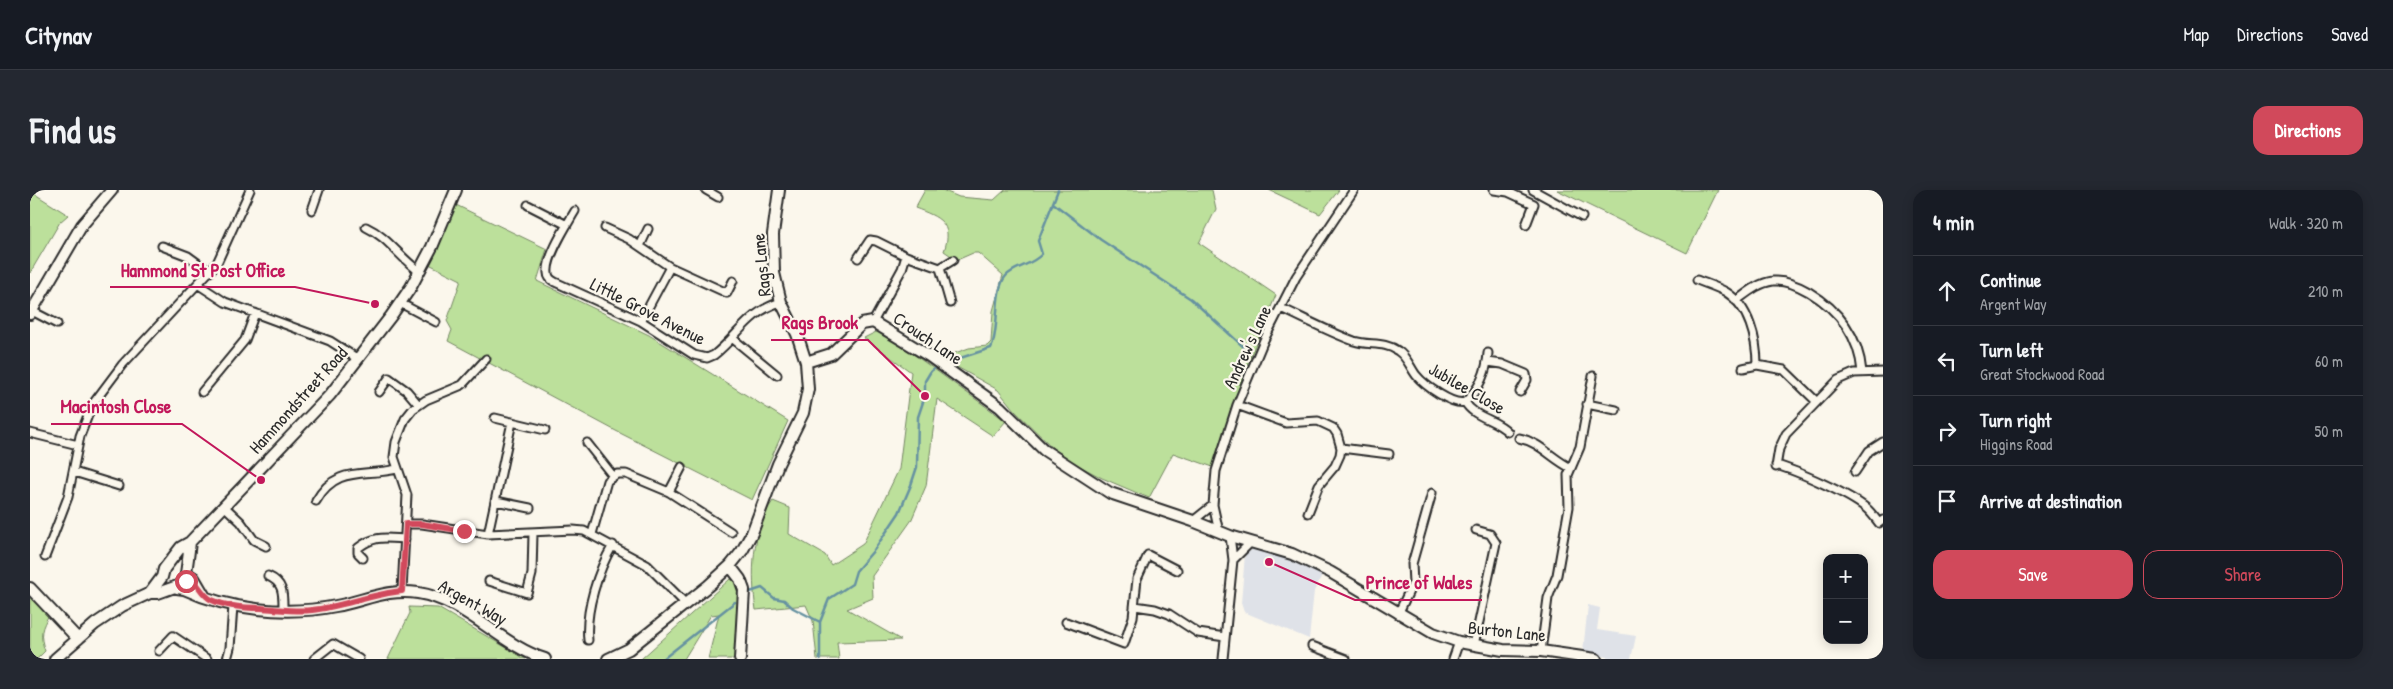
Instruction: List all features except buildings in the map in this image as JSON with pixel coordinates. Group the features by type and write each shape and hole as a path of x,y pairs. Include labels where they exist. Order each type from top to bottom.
{"street":[{"path":"58,324 31,312 82,225 112,190"},
{"path":"45,557 68,497 85,420 100,392 122,365 210,272 223,254 250,190"},
{"path":"312,210 319,190"},
{"name":"Hammondstreet Road","path":"55,659 116,610 150,593 181,546 190,542 330,395 400,303 419,271 456,190"},
{"path":"706,190 718,197"},
{"name":"Rags Lane","path":"779,190 774,219 774,273 781,302 799,340 806,362"},
{"name":"Andrew's Lane","path":"1219,532 1213,505 1219,458 1237,405 1264,340 1300,270 1354,190"},
{"path":"1494,190 1508,192 1534,204 1526,225"},
{"path":"1533,190 1582,217"},
{"path":"528,205 567,225 574,210"},
{"name":"Little Grove Avenue","path":"567,225 551,259 547,272 549,277 555,282 641,321 687,352 707,358 714,355 753,315 765,307 781,302"},
{"path":"366,227 385,238 397,253 419,271"},
{"path":"605,228 640,246 670,267 727,293 732,281"},
{"path":"640,246 648,229"},
{"path":"858,258 870,240 881,242 906,256 940,268"},
{"path":"162,246 188,256 210,272"},
{"path":"873,322 902,269 906,256"},
{"path":"940,268 953,260"},
{"path":"641,321 670,267"},
{"path":"940,268 950,303"},
{"path":"1697,280 1728,293 1736,301 1752,330 1756,343 1757,364"},
{"path":"1736,301 1757,286 1771,282 1790,283 1803,288 1831,307 1843,319 1859,354 1862,372"},
{"path":"199,285 225,302 330,341 358,359"},
{"path":"400,303 436,322"},
{"name":"Jubilee Close","path":"1281,308 1353,340 1390,346 1404,356 1418,378 1454,402 1464,402 1478,415 1500,424 1508,432"},
{"path":"202,392 245,340 256,314"},
{"name":"Crouch Lane","path":"806,362 831,354 862,324 873,322 929,356 1000,408 1044,450 1110,493 1193,521 1230,536"},
{"path":"732,338 777,376"},
{"path":"1464,402 1471,396 1484,374 1488,362 1488,352"},
{"name":"Little Grove Avenue","path":"707,358 708,367"},
{"path":"402,591 406,489 394,457 396,442 405,419 418,404 462,385 486,359"},
{"path":"608,659 629,649 730,566 752,533 778,464 803,413 808,389 806,362"},
{"path":"1488,362 1502,364 1526,374 1527,380 1520,392"},
{"path":"1743,368 1757,364 1784,370 1816,401"},
{"path":"1872,528 1881,521 1865,507 1791,470 1776,466 1779,449 1786,434 1838,380 1862,372 1883,372"},
{"path":"1541,651 1548,598 1560,563 1569,507 1567,480 1580,447 1593,376"},
{"path":"379,392 389,378 408,391 418,404"},
{"path":"1587,404 1616,410"},
{"path":"1237,405 1286,424 1296,424 1312,420 1326,424 1337,434 1341,448 1340,456 1335,466 1323,479 1314,494 1308,513"},
{"path":"495,418 545,430"},
{"path":"488,534 512,422"},
{"path":"30,432 78,445"},
{"path":"1518,438 1536,444 1556,460 1571,468"},
{"path":"1855,472 1869,451 1883,442"},
{"path":"587,443 613,476"},
{"path":"1341,448 1389,454"},
{"path":"669,492 682,466"},
{"path":"316,501 326,486 341,477 352,473 375,473 397,469"},
{"path":"74,472 119,486"},
{"path":"592,534 600,513 606,484 613,476 626,474 669,492 730,532"},
{"path":"1398,614 1414,583 1412,564 1432,493"},
{"path":"496,501 530,508"},
{"path":"1193,521 1213,505"},
{"path":"224,506 241,522 254,540 266,546"},
{"path":"406,524 422,524 488,534 573,530 592,534 647,565 686,604"},
{"path":"1474,645 1496,543 1490,534 1476,530"},
{"path":"489,581 522,593 527,593 532,574 533,533"},
{"path":"1223,659 1233,560 1230,536"},
{"name":"Burton Lane","path":"1230,536 1292,554 1330,572 1433,633 1458,642 1503,650 1541,651 1596,659"},
{"path":"363,558 358,553 358,548 367,540 375,537 405,539"},
{"path":"162,577 166,585 175,588 186,581 190,542"},
{"path":"1233,560 1251,542"},
{"path":"588,640 590,609 596,591 599,572 613,545"},
{"path":"1066,622 1124,644 1135,606 1135,588 1141,568 1148,555 1176,570"},
{"path":"167,566 175,563 186,571 194,578 204,595"},
{"path":"730,566 740,579 744,590 740,659"},
{"path":"268,576 281,584 284,609"},
{"path":"30,588 78,639"},
{"name":"Hammondstreet Road","path":"150,593 158,594 175,588"},
{"name":"Argent Way","path":"175,588 204,595 212,600 233,606 310,610 348,603 375,595 402,591 419,593 442,599 543,659"},
{"path":"227,659 230,648 233,606"},
{"path":"1135,606 1155,608 1169,614 1198,633 1225,637"},
{"path":"158,651 173,636 207,659"},
{"path":"1452,659 1458,642"},
{"path":"314,659 333,644 359,659"},
{"path":"1312,646 1346,659"}],"shaded area":[{"path":"1255,548 1298,561 1323,573 1314,591 1309,639 1244,612 1241,603 1245,554"},
{"path":"1588,605 1600,608 1597,630 1636,636 1631,659 1614,659 1583,651"}],"green space":[{"path":"925,190 942,190 959,197 994,200 1005,190 1212,190 1216,209 1199,243 1276,295 1245,370 1213,467 1173,453 1149,498 1102,478 1061,456 1014,410 998,390 941,358 969,348 987,346 991,342 993,311 1003,275 978,253 973,253 957,260 944,251 947,241 946,227 937,218 915,208"},
{"path":"1269,190 1339,190 1320,214"},
{"path":"1557,190 1718,190 1687,253"},
{"path":"30,191 68,215 60,222 30,273"},
{"path":"456,205 547,249 537,281 649,335 788,421 752,500 616,431 448,341 452,330 447,321 461,280 429,264"},
{"path":"880,330 1006,421 993,436 937,399 926,486 911,521 872,576 873,598 847,609 901,640 837,642 839,659 817,659 813,621 806,605 756,610 753,583 754,554 760,525 773,501 790,508 789,534 825,555 831,565 863,544 899,469 911,372 864,338"},
{"path":"730,579 736,581 740,591 736,659 708,659 719,614 711,615 684,659 641,659"},
{"path":"30,593 50,613 42,632 45,651 37,659 30,659"},
{"path":"409,607 438,608 526,659 388,659 410,613"}],"waterway":[{"path":"945,363 991,348 994,341 999,291 1002,282 1014,270 1033,261 1042,254 1038,241 1058,190"},
{"path":"1053,203 1101,240 1191,299 1246,349"},
{"path":"820,659 820,622 829,599 852,584 856,571 874,550 899,513 911,485 917,467 918,417 925,396 925,381 931,371 938,366"},
{"path":"747,593 762,588 774,598 784,600 793,608 820,622"},
{"path":"663,659 735,602"}],"place":[{"name":"Hammond St Post Office","path":"375,304"},
{"name":"Rags Brook","path":"925,396"},
{"name":"Macintosh Close","path":"261,480"},
{"name":"Prince of Wales","path":"1269,562"}],"route":[{"path":"186,581 186,573 194,578 204,595 212,600 233,606 310,610 335,606 375,595 402,591 405,566 406,524 422,524 464,531"}]}
